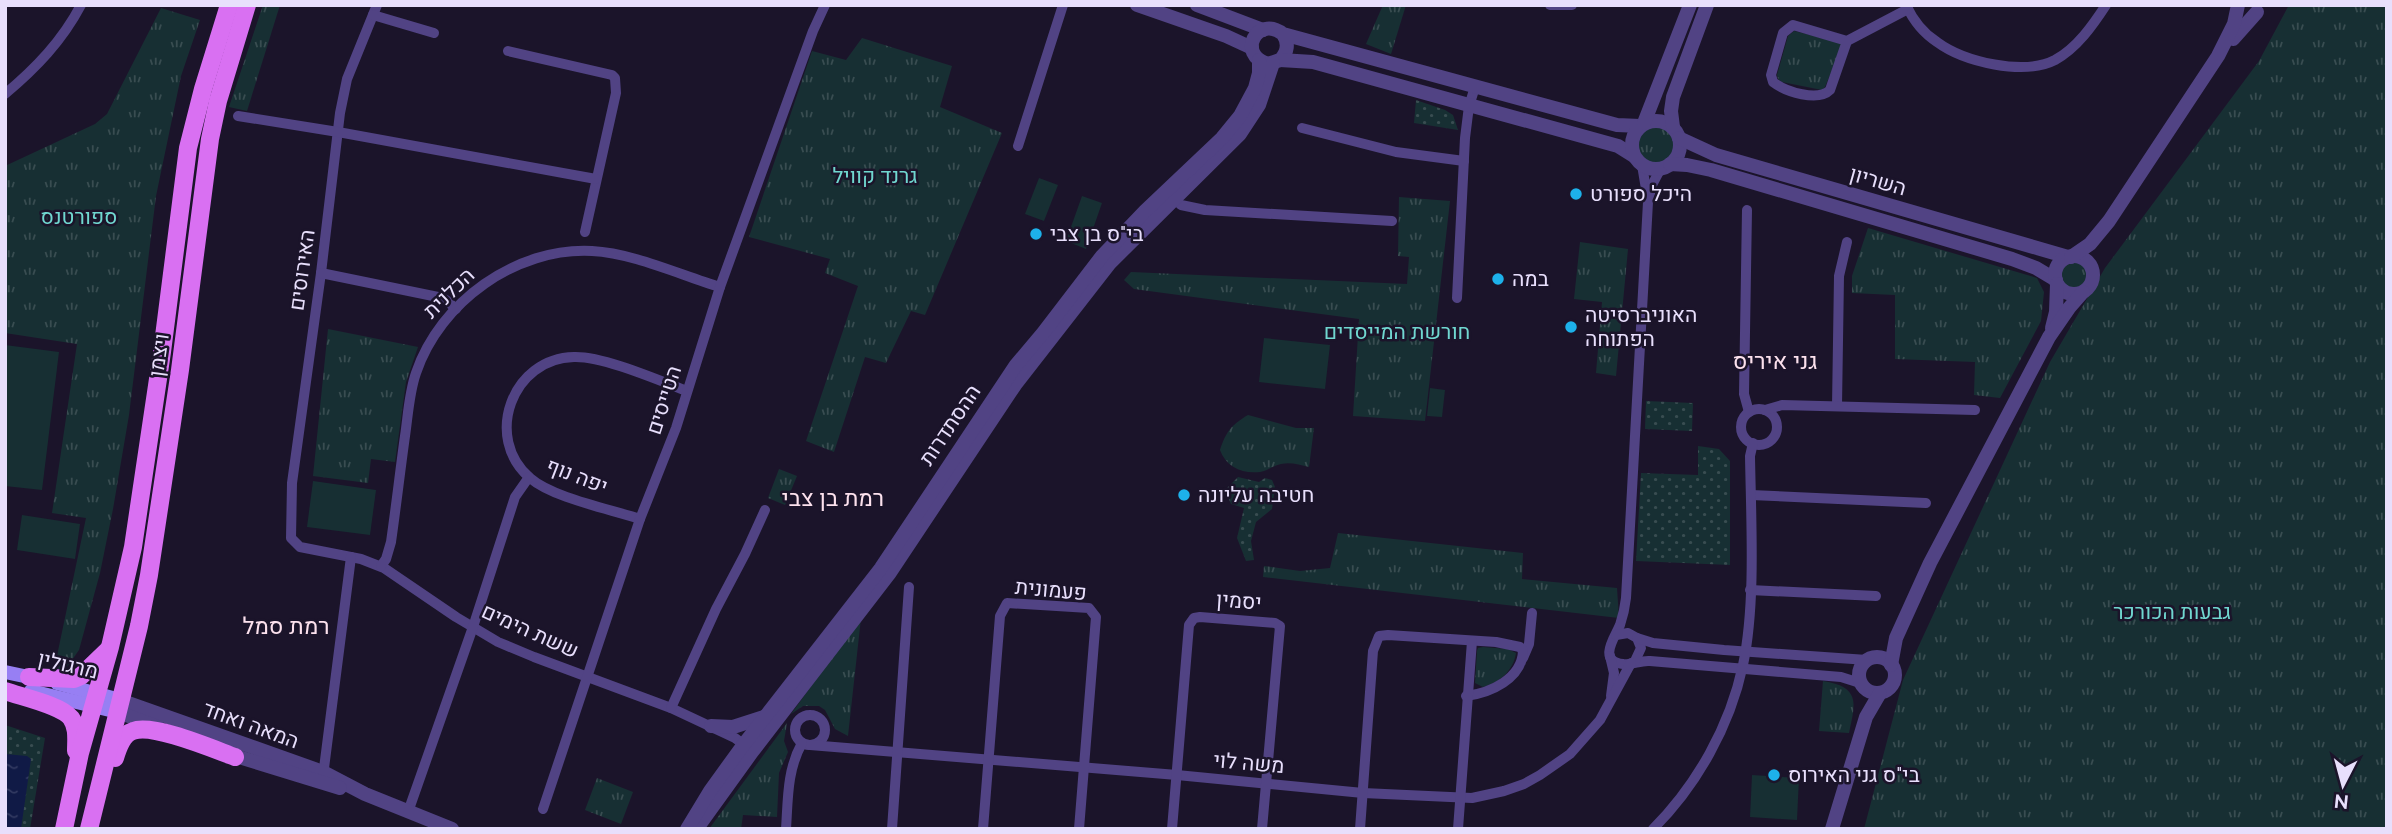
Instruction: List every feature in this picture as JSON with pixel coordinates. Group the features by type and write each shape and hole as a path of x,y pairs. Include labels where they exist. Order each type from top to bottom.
{"main road":[{"name":"ויצמן","path":"70,799 90,698 110,647 140,509 188,148 229,5"},
{"name":"ויצמן","path":"89,829 139,626 159,516 210,139 218,101 247,5"},
{"path":"29,677 74,679 110,647"},
{"name":"מרגולין","path":"5,672 119,706"},
{"path":"5,689 63,711 71,718 76,734 70,799 64,829"},
{"name":"מרגולין","path":"5,689 90,698"},
{"path":"96,829 117,751 131,731 145,729 161,732 235,757"}],"street":[{"path":"5,94 53,49 81,5"},
{"name":"הטייסים","path":"543,809 640,519 667,453 720,288 813,31 825,5"},
{"path":"1018,146 1063,5"},
{"path":"1137,5 1226,36 1266,58 1313,62 1618,146 1649,168 1665,166"},
{"path":"1197,5 1263,30 1273,29 1283,34 1617,125 1642,125 1657,120 1676,133"},
{"path":"1550,5 1572,5"},
{"path":"1648,202 1638,160 1631,145 1632,138 1642,125 1690,5"},
{"path":"1611,701 1614,673 1609,644 1616,635 1626,598 1648,202 1651,185 1665,166 1678,155 1671,111 1673,97 1707,5"},
{"path":"1847,41 1793,25 1783,33 1771,75 1773,82 1780,87 1824,96 1830,90 1847,41 1907,7 1929,36 1947,48 1996,64 2023,67 2046,64 2065,53 2087,31 2106,5"},
{"path":"2049,337 2056,312 2056,269 2063,260 2090,244 2109,220 2218,56 2234,24 2239,5 2247,10 2264,10 2218,56"},
{"path":"375,10 434,33"},
{"name":"האירוסים","path":"296,544 289,534 292,483 338,132 347,79 375,10"},
{"path":"1263,30 1254,37 1266,58"},
{"path":"1266,58 1287,50 1287,41 1283,34"},
{"path":"508,51 612,75 615,78 616,93 585,232"},
{"name":"ההסתדרות","path":"687,829 710,791 889,574 1023,375 1110,263 1240,116 1255,88 1266,58"},
{"path":"1457,298 1464,161 1469,106 1475,87"},
{"path":"238,116 596,178"},
{"path":"1302,128 1396,152 1464,161"},
{"name":"השריון","path":"1676,133 1716,155 2069,257"},
{"name":"השריון","path":"1665,166 1686,165 1711,170 1999,255 2036,268 2057,282"},
{"path":"1170,195 1181,205 1205,210 1392,221"},
{"name":"ההסתדרות","path":"696,829 766,716 881,568 1016,365 1102,256 1170,195"},
{"path":"1747,210 1744,394 1749,412"},
{"path":"1866,717 1859,670 1879,661 1896,638 1930,564 2049,337 2069,308 2090,285 2097,250 2109,220"},
{"path":"1837,405 1839,276 1847,242"},
{"name":"הכלנית","path":"381,566 391,542 415,376 433,338 456,309 482,285 511,268 543,256 593,251 623,256 720,288"},
{"path":"2069,257 2087,261 2093,275"},
{"path":"321,273 438,297 456,309"},
{"path":"2057,282 2061,289 2071,294 2083,292"},
{"name":"יפה נוף","path":"640,519 564,495 538,484 529,477 518,466 507,443 507,413 512,399 521,384 534,371 549,362 568,357 596,359 687,391"},
{"path":"1765,410 1777,423 1776,433 1765,443 1753,443 1744,436 1742,421 1749,412 1782,405 1975,410"},
{"path":"1653,829 1694,780 1711,750 1742,669 1750,590 1750,456 1753,443"},
{"path":"408,812 515,497 529,477"},
{"path":"1751,495 1926,503"},
{"path":"671,708 765,510"},
{"name":"ששת הימים","path":"296,544 305,549 351,557 381,566 473,627 510,648 671,708 748,748"},
{"path":"323,778 351,557"},
{"path":"892,829 908,587"},
{"path":"1750,590 1876,596"},
{"path":"1626,598 1635,637 1641,648 1633,662"},
{"name":"פעמונית","path":"988,760 1003,607 1007,603 1089,608 1096,617 1084,768"},
{"path":"1466,696 1495,689 1515,671 1528,644 1532,613"},
{"name":"יסמין","path":"1177,775 1191,621 1200,617 1275,623 1282,630 1265,783"},
{"path":"1616,635 1624,633 1653,643 1879,661 1895,674 1892,684 1880,693 1866,717 1832,829"},
{"path":"1360,829 1373,651 1379,636 1472,640 1516,645 1523,651 1521,661"},
{"path":"1458,829 1472,640"},
{"path":"1609,654 1621,664 1633,662 1841,677 1862,685 1871,692 1880,693"},
{"name":"משה לוי","path":"806,744 1363,793 1460,798 1504,791 1557,765 1593,730 1633,662"},
{"name":"המאה ואחד","path":"119,706 235,757 323,778"},
{"name":"המאה ואחד","path":"119,706 323,778 452,829"},
{"path":"710,726 744,725 766,716"},
{"path":"824,725 823,738 815,745 806,744 796,735 798,721 810,716 817,718 824,725 828,735 846,747"},
{"path":"786,829 791,769 794,758 806,744"},
{"path":"983,829 988,760"},
{"path":"1079,829 1084,768"},
{"path":"1172,829 1177,775"},
{"path":"1262,829 1265,783"}],"green space":[{"path":"263,5 280,5 247,111 229,107"},
{"path":"1383,5 1406,5 1391,54 1366,44"},
{"name":"גבעות הכורכר","path":"2289,5 2387,5 2387,829 1864,829 1903,680 2050,362 2105,268 2259,61"},
{"name":"ספורטנס","path":"161,8 200,20 181,76 156,196 129,415 100,573 79,650 67,667 54,670 86,518 52,513 77,344 5,333 5,166 95,124 107,114"},
{"path":"1794,31 1843,43 1822,90 1778,79 1788,36"},
{"name":"גרנד קוויל","path":"862,38 952,66 940,107 1002,133 925,315 911,311 886,363 865,357 834,452 806,441 858,286 825,273 830,259 749,237 812,51 846,60"},
{"path":"1416,100 1453,115 1458,130 1414,123"},
{"path":"1656,125 1670,131 1676,145 1670,159 1656,165 1642,159 1636,145 1642,131"},
{"path":"1039,178 1058,185 1044,221 1025,214"},
{"path":"1082,196 1102,203 1086,249 1066,241"},
{"name":"חורשת המייסדים","path":"1399,197 1450,201 1425,421 1353,416 1359,319 1134,289 1124,280 1131,272 1407,284 1409,257 1398,256"},
{"path":"1868,228 2037,278 2044,292 2041,321 2000,398 1974,395 1975,362 1895,359 1895,295 1852,293 1852,276"},
{"path":"1580,242 1628,249 1616,376 1596,373 1602,302 1574,299"},
{"path":"2073,259 2085,264 2090,276 2085,288 2073,293 2061,288 2056,276 2061,264"},
{"path":"328,329 418,347 406,382 395,462 371,459 368,483 313,476"},
{"path":"1264,338 1330,345 1325,389 1259,382"},
{"path":"5,345 59,352 42,490 5,486"},
{"path":"1430,388 1445,390 1442,417 1427,416"},
{"path":"1646,401 1693,403 1692,431 1645,429"},
{"path":"1248,415 1296,428 1314,428 1309,467 1285,463 1253,472 1241,470 1226,461 1220,450 1225,438 1237,422"},
{"path":"1698,446 1719,449 1730,461 1730,565 1636,561 1641,473 1698,475"},
{"path":"779,469 797,476 785,505 768,498"},
{"path":"1238,477 1259,482 1265,478 1272,480 1275,487 1272,509 1256,522 1251,541 1254,560 1246,561 1237,538 1244,508 1231,504 1225,490"},
{"path":"313,481 376,490 370,535 307,527"},
{"path":"22,515 80,524 75,559 17,550"},
{"path":"1338,533 1523,553 1522,579 1617,588 1619,618 1263,577 1264,566 1300,571 1330,568"},
{"path":"861,618 848,736 835,729 825,710 819,706 803,706 791,714"},
{"path":"1483,647 1508,649 1516,653 1505,675 1483,687 1475,683 1477,651"},
{"path":"1823,681 1844,687 1853,698 1849,733 1819,731"},
{"path":"787,723 784,741 788,752 779,773 777,817 743,815 741,829 709,829"},
{"path":"5,725 45,738 30,829 5,829"},
{"path":"1752,775 1799,778 1797,820 1750,817"},
{"path":"597,778 633,792 621,824 585,810"}],"water":[{"path":"5,754 27,756 31,759 21,829 5,829"}],"place":[{"name":"היכל ספורט","path":"1576,194"},
{"name":"בי\"ס בן צבי","path":"1036,234"},
{"name":"במה","path":"1498,279"},
{"name":"האוניברסיטה הפתוחה","path":"1571,327"},
{"name":"חטיבה עליונה","path":"1184,495"},
{"name":"בי\"ס גני האירוס","path":"1774,775"}],"district":[{"name":"גני איריס","path":"1775,361"},
{"name":"רמת בן צבי","path":"833,498"},
{"name":"רמת סמל","path":"286,626"}]}
